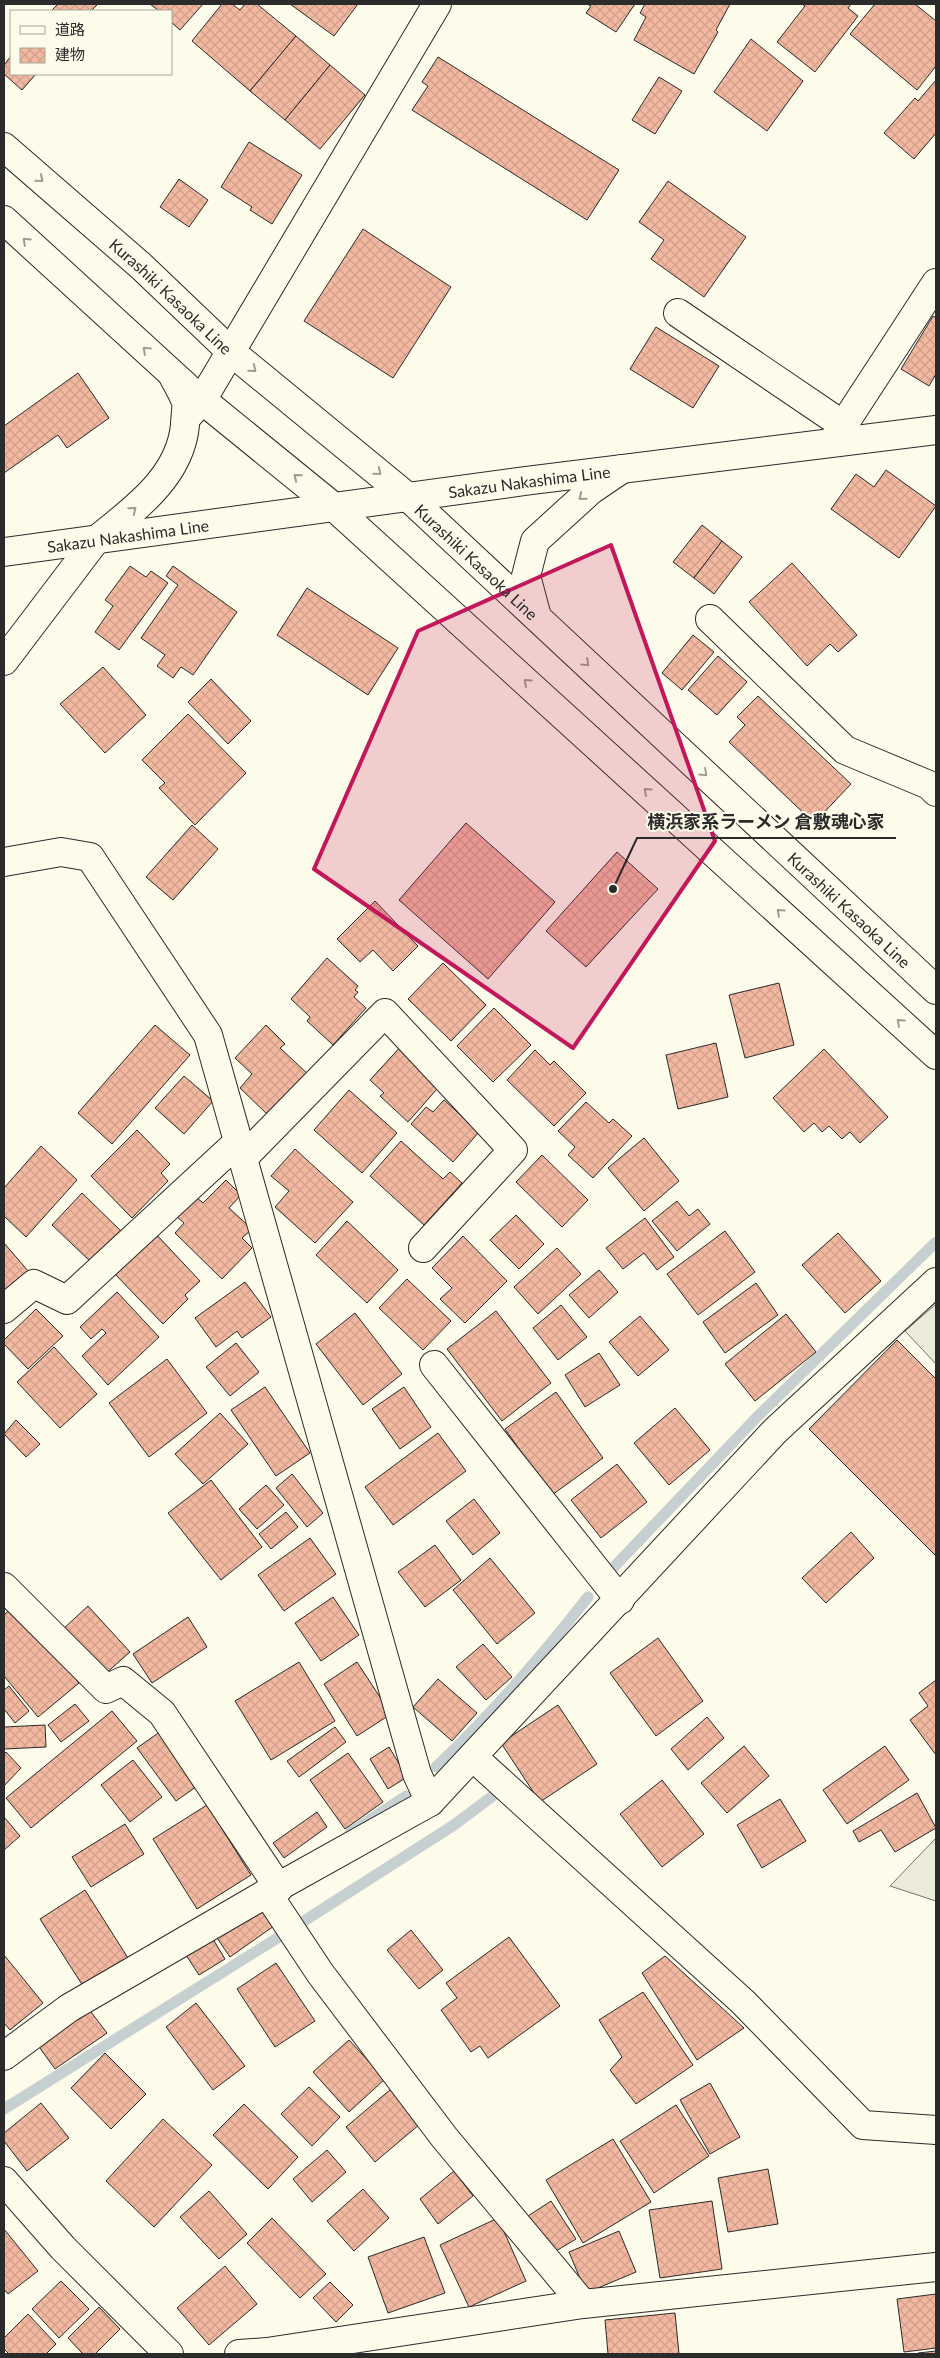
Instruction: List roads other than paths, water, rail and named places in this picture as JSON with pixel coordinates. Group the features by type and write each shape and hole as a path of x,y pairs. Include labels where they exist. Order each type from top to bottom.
{"street":[{"path":"4,661 95,541 141,503 167,474 184,437 193,409 230,351 437,4"},
{"name":"Kurashiki Kasaoka Line","path":"4,147 141,266 230,351 409,498 936,990"},
{"path":"4,220 172,374 193,409 335,508 936,1055"},
{"path":"678,313 838,434 936,283"},
{"name":"Sakazu Nakashima Line","path":"4,552 622,469 838,434 936,430"},
{"path":"537,617 526,576 535,541 591,490 622,469"},
{"path":"710,619 845,750 929,785 936,792"},
{"path":"4,862 61,852 90,857 208,1035 417,1774 430,1802"},
{"path":"4,1309 34,1284 67,1300 241,1150 385,1013 513,1150 423,1248"},
{"path":"4,2056 69,2008 273,1884 430,1802 620,1600 775,1431 936,1282"},
{"path":"434,1365 620,1600"},
{"path":"4,1587 106,1689 123,1681 162,1713 273,1884 289,1929 444,2136 583,2304"},
{"path":"473,1757 743,2002 863,2125 936,2130"},
{"path":"4,2181 63,2248 169,2354"},
{"path":"239,2354 267,2352 583,2304 936,2266"}],"waterway":[{"path":"612,1569 757,1417 936,1242"},
{"path":"436,1767 515,1685 588,1597"},
{"path":"4,2109 454,1825 494,1795"},
{"path":"351,1832 406,1796"}],"place":[{"name":"横浜家系ラーメン 倉敷魂心家","path":"613,889"}]}
